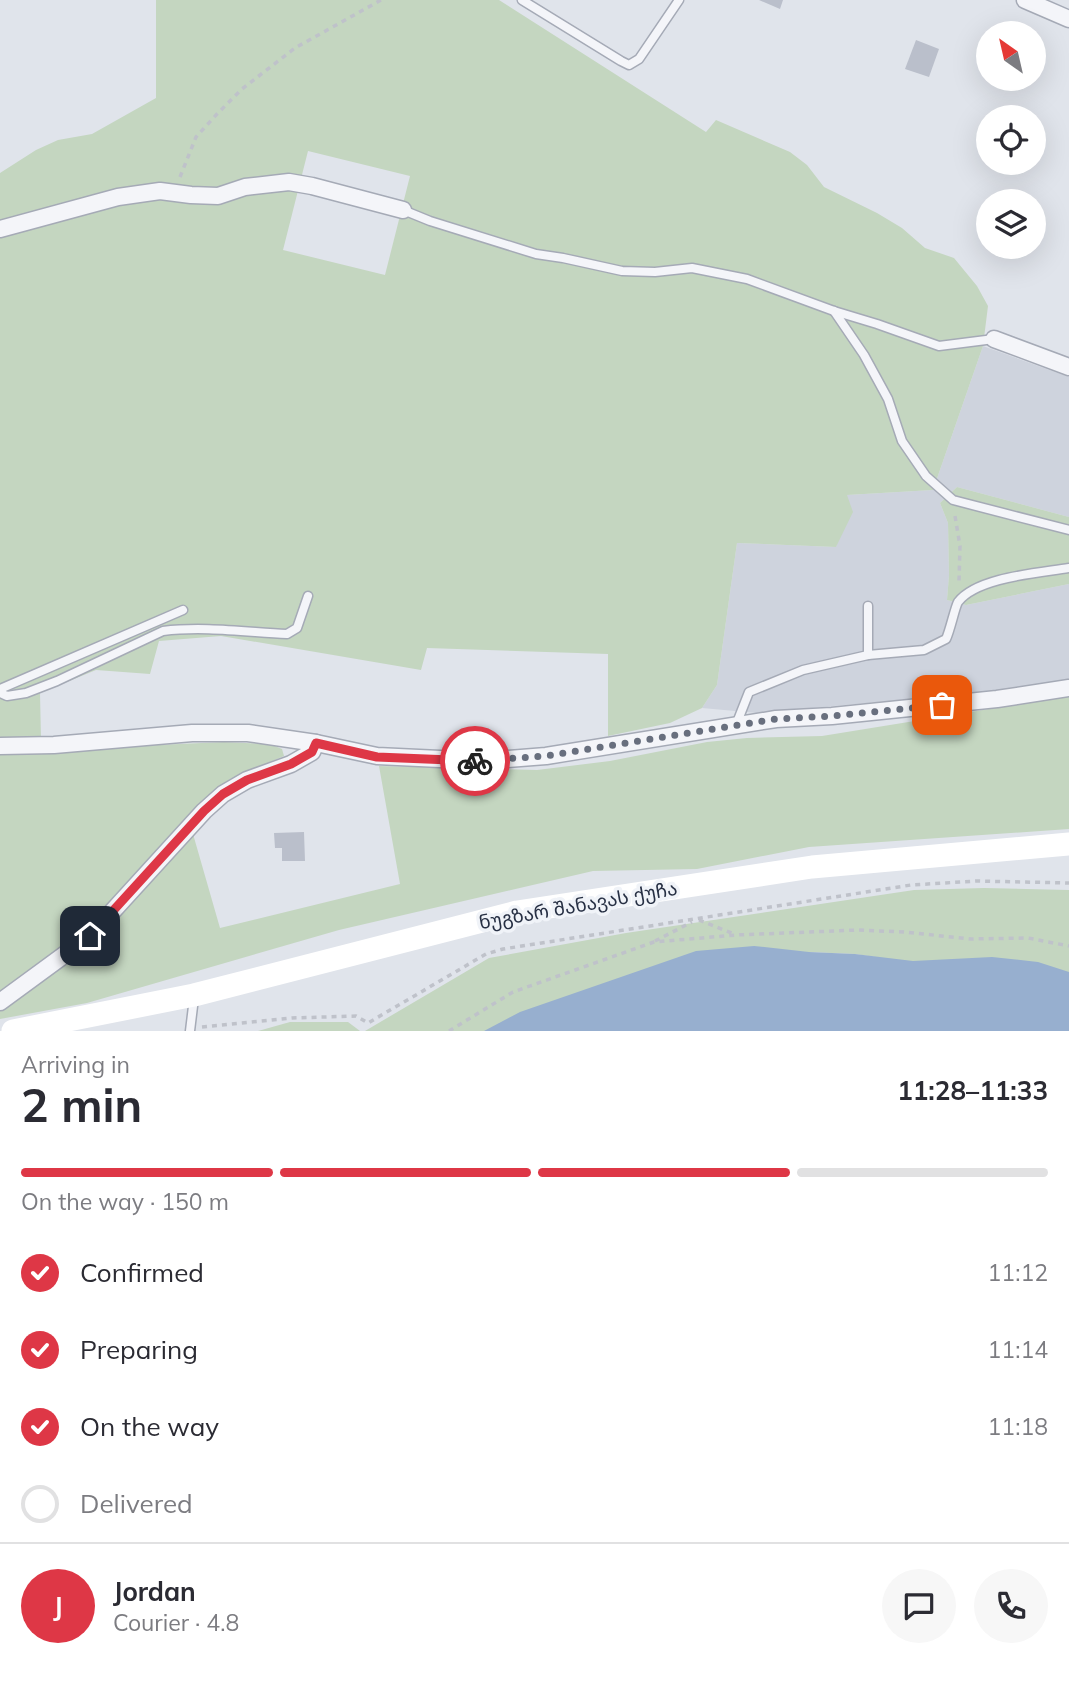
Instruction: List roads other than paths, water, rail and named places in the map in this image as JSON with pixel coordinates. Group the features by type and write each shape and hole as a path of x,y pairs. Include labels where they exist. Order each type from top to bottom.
{"main road":[{"name":"ნუგზარ შანავას ქუჩა","path":"13,1031 194,995 517,912 812,867 1069,844"}],"street":[{"path":"1025,0 1069,19"},
{"path":"0,229 118,197 160,191 218,196 245,187 289,182 403,211"},
{"path":"994,339 1069,367"},
{"path":"0,746 54,745 192,733 248,733 316,743 377,757 482,761 546,756 776,719 997,699 1069,688"},
{"path":"0,1002 90,936 204,811 223,794 247,780 291,764 312,752 316,743"}],"lane":[{"path":"522,0 629,65 639,59 678,0"},
{"path":"403,211 537,254 621,271 655,272 692,268 747,279 939,346 994,339"},
{"path":"834,311 864,355 888,399 902,441 926,476 953,500 1069,530"},
{"path":"736,725 749,692 803,670 868,654 924,650 946,639 957,603 978,587 995,580 1069,568"},
{"path":"0,691 7,696 26,693 163,631 178,629 287,634 297,628 308,596"},
{"path":"868,606 868,654"},
{"path":"0,691 183,610"},
{"path":"190,1029 194,995"}],"water":[{"path":"754,946 913,961 992,957 1038,962 1069,972 1069,1031 484,1031 520,1012 696,951"}]}
